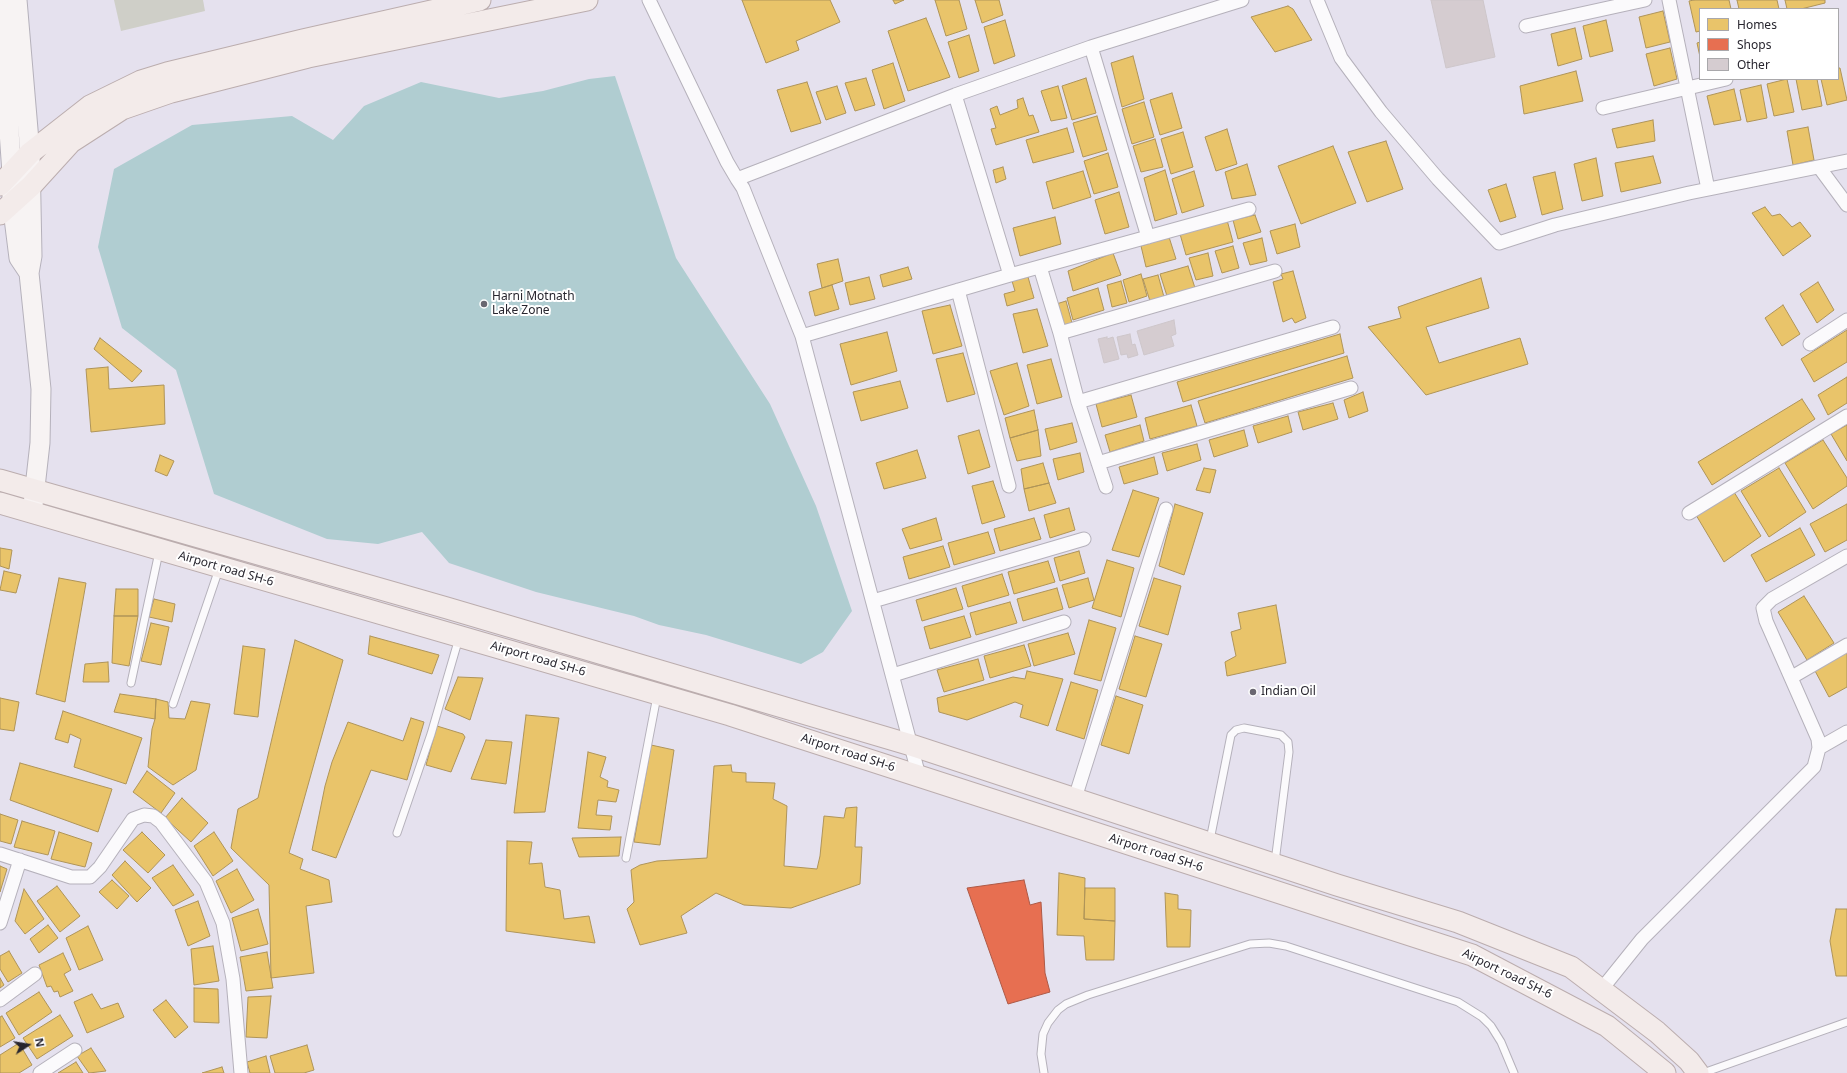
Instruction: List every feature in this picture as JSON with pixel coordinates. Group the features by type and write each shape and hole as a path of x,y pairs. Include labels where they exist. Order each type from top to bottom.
{"main road":[{"path":"17,0 30,153 32,256 29,273 41,389 40,443 32,513"},
{"path":"6,179 30,153 90,106 141,81 167,73 303,40 480,0"},
{"path":"6,208 31,186 71,142 122,110 171,92 308,57 587,0"},
{"path":"0,6 6,208 19,258 29,273"},
{"path":"0,480 447,608 911,745 1274,864 1458,922 1571,967 1657,1032 1689,1061 1698,1073"},
{"name":"Airport road SH-6","path":"0,503 730,715 1472,955 1608,1026 1665,1073"},
{"path":"447,608 450,633"}],"street":[{"path":"649,0 727,162 743,188 802,336 919,776"},
{"path":"737,179 955,95 1091,47 1242,0"},
{"path":"1317,0 1341,58 1381,112 1438,179 1499,243 1554,225 1708,189 1847,161"},
{"path":"1526,26 1645,0"},
{"path":"1669,0 1708,189"},
{"path":"1091,47 1148,237"},
{"path":"1602,108 1722,80"},
{"path":"955,95 1010,275"},
{"path":"1819,167 1847,205"},
{"path":"802,336 1010,275 1249,209"},
{"path":"1040,267 1060,332 1078,402 1106,488"},
{"path":"1060,332 1275,271"},
{"path":"958,290 1009,486"},
{"path":"1810,344 1847,320"},
{"path":"1078,402 1333,327"},
{"path":"1098,464 1351,388"},
{"path":"1689,513 1847,416"},
{"path":"1076,798 1166,509"},
{"path":"873,600 1084,539"},
{"path":"1601,990 1642,938 1814,767 1819,748 1818,739 1792,677 1766,621 1763,608 1772,599 1847,556"},
{"path":"893,675 1064,622"},
{"path":"1792,677 1847,645"},
{"path":"1819,748 1847,732"},
{"path":"0,854 71,877 90,877 100,867 134,819 144,816 152,816 161,822 206,882 223,923 233,979 241,1073"},
{"path":"0,923 20,860"},
{"path":"0,1000 35,974"},
{"path":"40,1073 75,1050"}],"lane":[{"path":"130,683 160,549"},
{"path":"173,704 219,567"},
{"path":"397,834 431,734 450,633"},
{"path":"626,858 658,694"},
{"path":"1209,842 1231,735 1236,730 1244,728 1281,735 1288,742 1289,752 1274,864"},
{"path":"1044,1073 1041,1054 1043,1034 1048,1023 1058,1010 1066,1004 1088,995 1250,944 1269,943 1286,946 1458,1002 1482,1017 1491,1026 1501,1042 1514,1073"},
{"path":"1703,1073 1847,1022"}],"shaded area":[{"path":"114,0 203,0 205,11 121,31"},
{"path":"615,76 676,258 770,404 816,506 852,611 823,652 801,664 706,635 659,625 634,616 536,592 449,563 422,532 378,544 327,539 214,494 176,370 122,328 98,247 114,169 192,125 292,116 333,140 364,106 421,82 499,98 543,91 589,79"}],"building: Homes":[{"path":"742,0 830,0 840,22 796,41 799,50 766,63"},
{"path":"893,0 904,0 895,4"},
{"path":"935,0 959,0 967,29 946,36"},
{"path":"975,0 999,0 1003,15 982,23"},
{"path":"1729,0 1731,8 1699,8 1699,31 1696,32 1689,1"},
{"path":"1737,0 1777,0 1779,8 1739,8"},
{"path":"1785,0 1825,0 1825,3 1805,8 1787,8"},
{"path":"1288,6 1293,9 1312,40 1275,52 1251,17"},
{"path":"1663,11 1670,42 1646,48 1639,17"},
{"path":"926,18 950,77 908,91 888,31"},
{"path":"1005,20 1015,56 994,64 984,27"},
{"path":"1606,20 1613,51 1590,57 1583,26"},
{"path":"1575,28 1582,59 1558,66 1551,34"},
{"path":"969,35 979,71 959,78 948,42"},
{"path":"1670,48 1677,79 1654,86 1646,54"},
{"path":"1133,56 1144,99 1122,107 1111,63"},
{"path":"893,63 905,101 884,109 872,70"},
{"path":"1840,68 1847,100 1827,105 1821,80 1839,80"},
{"path":"1576,71 1583,101 1524,114 1520,86"},
{"path":"866,78 875,105 855,111 845,83"},
{"path":"1086,78 1096,113 1072,120 1062,86"},
{"path":"1787,80 1794,112 1774,116 1767,84"},
{"path":"1796,80 1817,80 1822,106 1802,110"},
{"path":"807,82 821,123 791,132 777,90"},
{"path":"1761,85 1767,118 1747,122 1740,90"},
{"path":"837,86 846,113 826,120 816,92"},
{"path":"1058,86 1067,118 1051,121 1041,91"},
{"path":"1734,89 1741,120 1714,125 1707,96"},
{"path":"1172,93 1182,128 1160,135 1150,100"},
{"path":"1023,98 1029,116 1033,115 1039,132 996,145 991,129 996,128 990,109 997,106 1000,115 1018,108 1017,100"},
{"path":"1144,102 1154,137 1132,144 1122,109"},
{"path":"1097,116 1107,150 1083,157 1073,123"},
{"path":"1653,120 1655,141 1617,148 1612,129"},
{"path":"1808,127 1814,160 1793,165 1787,131"},
{"path":"1067,128 1074,152 1033,163 1026,140"},
{"path":"1227,129 1237,164 1216,171 1205,137"},
{"path":"1183,132 1193,167 1171,174 1161,139"},
{"path":"1155,139 1163,167 1141,172 1133,146"},
{"path":"1386,141 1403,189 1367,202 1348,152"},
{"path":"1333,146 1356,203 1301,224 1278,166"},
{"path":"1108,153 1118,187 1094,194 1084,161"},
{"path":"1653,156 1661,183 1621,192 1615,163"},
{"path":"1596,158 1603,196 1582,201 1574,164"},
{"path":"1247,164 1256,195 1232,199 1225,172"},
{"path":"1003,167 1006,179 996,183 993,170"},
{"path":"1165,170 1177,214 1155,221 1144,178"},
{"path":"1083,171 1091,197 1053,209 1046,182"},
{"path":"1194,171 1204,206 1182,213 1172,179"},
{"path":"1555,172 1563,209 1542,215 1533,177"},
{"path":"1506,184 1516,217 1500,222 1488,190"},
{"path":"1119,192 1129,227 1105,234 1095,200"},
{"path":"1765,207 1772,216 1780,214 1792,227 1800,222 1811,236 1783,256 1752,213"},
{"path":"1255,215 1261,232 1238,239 1233,220"},
{"path":"1055,217 1061,244 1020,256 1013,228"},
{"path":"1227,220 1233,242 1186,255 1180,234"},
{"path":"1295,224 1300,247 1277,254 1270,231"},
{"path":"1169,237 1176,259 1146,267 1141,246"},
{"path":"1262,238 1267,261 1250,265 1243,243"},
{"path":"1233,246 1239,268 1222,273 1215,251"},
{"path":"1113,253 1121,275 1073,291 1068,271"},
{"path":"1208,253 1213,276 1196,280 1189,258"},
{"path":"838,259 843,281 822,288 817,264"},
{"path":"1188,266 1195,288 1167,296 1160,274"},
{"path":"908,267 912,279 883,287 880,275"},
{"path":"1293,271 1306,318 1295,323 1292,318 1283,322 1273,282 1283,279 1281,274"},
{"path":"1141,274 1147,296 1129,302 1123,280"},
{"path":"1158,275 1164,297 1150,301 1143,279"},
{"path":"869,277 875,299 850,305 845,283"},
{"path":"1028,277 1034,298 1007,306 1004,294 1015,291 1012,281"},
{"path":"1481,278 1489,308 1426,327 1439,363 1520,338 1528,364 1426,395 1368,327 1401,318 1398,307"},
{"path":"1121,281 1127,303 1112,307 1107,285"},
{"path":"1818,282 1834,310 1817,323 1800,294"},
{"path":"832,285 839,309 815,316 809,292"},
{"path":"1098,288 1104,310 1073,320 1067,298"},
{"path":"1066,301 1072,323 1060,326 1053,305"},
{"path":"950,305 962,346 933,354 922,311"},
{"path":"1783,305 1800,334 1782,346 1765,318"},
{"path":"1037,309 1048,346 1023,353 1013,314"},
{"path":"1847,330 1847,362 1814,382 1801,359"},
{"path":"887,332 897,371 851,385 840,344"},
{"path":"1340,334 1344,353 1183,402 1177,382"},
{"path":"100,338 142,371 132,382 94,349"},
{"path":"963,353 975,394 947,402 936,359"},
{"path":"1347,356 1353,378 1205,423 1198,401"},
{"path":"1051,359 1062,397 1037,404 1027,365"},
{"path":"1017,363 1029,406 1004,415 990,371"},
{"path":"108,367 109,389 164,385 165,424 91,432 86,369"},
{"path":"1847,377 1847,403 1828,415 1818,395"},
{"path":"900,381 908,408 861,421 853,392"},
{"path":"1363,392 1368,411 1349,418 1344,400"},
{"path":"1131,395 1137,417 1102,427 1096,404"},
{"path":"1802,399 1815,419 1712,485 1698,462"},
{"path":"1333,403 1338,419 1303,430 1298,412"},
{"path":"1191,405 1197,426 1150,439 1145,418"},
{"path":"1034,410 1038,430 1010,438 1005,418"},
{"path":"1288,416 1292,432 1258,443 1253,426"},
{"path":"1072,423 1077,442 1050,450 1045,429"},
{"path":"1140,425 1144,441 1110,452 1105,435"},
{"path":"1847,425 1847,461 1831,434"},
{"path":"979,430 990,467 968,474 958,436"},
{"path":"1038,430 1041,456 1017,461 1010,438"},
{"path":"1244,430 1248,446 1214,457 1209,440"},
{"path":"1823,440 1847,478 1847,486 1813,509 1785,463"},
{"path":"1197,444 1201,460 1167,471 1162,453"},
{"path":"917,450 926,478 884,489 876,463"},
{"path":"1080,453 1084,472 1058,480 1053,459"},
{"path":"160,455 174,461 167,476 155,471"},
{"path":"1154,457 1158,474 1124,484 1119,467"},
{"path":"1043,463 1049,483 1024,489 1021,469"},
{"path":"1204,468 1216,470 1210,493 1196,490"},
{"path":"1779,468 1806,512 1769,537 1741,491"},
{"path":"993,481 1005,517 982,524 972,486"},
{"path":"1049,483 1056,503 1029,511 1024,489"},
{"path":"1133,490 1159,498 1139,557 1112,550"},
{"path":"1734,492 1761,536 1724,562 1696,515"},
{"path":"1175,504 1203,513 1184,575 1159,566"},
{"path":"1847,504 1847,540 1825,552 1810,524"},
{"path":"1069,508 1075,530 1050,538 1044,515"},
{"path":"936,518 942,540 910,549 902,529"},
{"path":"1034,518 1041,539 1000,551 994,529"},
{"path":"1800,528 1815,555 1766,582 1751,555"},
{"path":"988,532 995,553 954,565 948,543"},
{"path":"943,546 950,567 909,579 903,557"},
{"path":"0,548 12,550 9,569 0,566"},
{"path":"1079,551 1085,573 1060,581 1054,558"},
{"path":"1107,560 1134,568 1121,617 1092,608"},
{"path":"1048,561 1055,582 1014,594 1008,572"},
{"path":"4,571 21,575 16,593 0,590"},
{"path":"1002,574 1009,595 968,607 962,586"},
{"path":"59,578 86,583 65,702 36,694"},
{"path":"1088,578 1094,600 1069,608 1062,585"},
{"path":"1154,578 1181,586 1168,635 1139,626"},
{"path":"956,588 963,609 922,621 916,600"},
{"path":"1057,588 1063,609 1023,621 1017,599"},
{"path":"116,589 138,589 138,616 114,616"},
{"path":"1804,596 1834,643 1807,660 1778,612"},
{"path":"154,599 175,604 172,622 149,617"},
{"path":"1010,602 1017,623 976,635 970,613"},
{"path":"1276,605 1286,663 1227,676 1225,662 1236,656 1231,632 1241,629 1238,613"},
{"path":"114,616 138,616 129,666 112,663"},
{"path":"964,616 971,637 930,649 924,627"},
{"path":"1089,620 1116,628 1101,681 1074,674"},
{"path":"151,623 169,627 161,665 141,661"},
{"path":"1068,633 1075,654 1034,666 1028,644"},
{"path":"370,636 439,655 432,674 368,654"},
{"path":"1135,636 1162,644 1146,697 1119,689"},
{"path":"295,640 343,660 289,853 303,859 300,869 329,880 332,902 306,906 314,973 271,978 269,885 231,848 238,809 258,798"},
{"path":"1024,645 1031,666 990,678 984,656"},
{"path":"243,646 265,649 258,717 234,714"},
{"path":"1847,651 1847,687 1829,697 1814,669"},
{"path":"978,659 984,680 944,692 937,670"},
{"path":"108,662 109,682 83,682 85,664"},
{"path":"1027,671 1063,679 1048,726 1020,717 1023,705 1015,702 967,720 939,712 937,698 1013,677 1025,679"},
{"path":"458,677 483,678 470,720 445,709"},
{"path":"1071,682 1098,690 1084,739 1056,730"},
{"path":"120,694 156,699 155,719 114,712"},
{"path":"1116,696 1143,705 1129,754 1101,745"},
{"path":"0,698 19,702 14,731 0,729"},
{"path":"156,699 168,702 169,718 185,719 191,701 210,704 196,770 173,785 148,767 152,729 155,719"},
{"path":"63,711 142,738 126,784 74,767 81,739 70,734 68,743 55,739"},
{"path":"526,715 559,718 545,812 514,813"},
{"path":"411,718 424,722 407,780 371,770 336,858 312,850 325,786 332,762 348,722 403,741"},
{"path":"437,726 463,734 465,737 451,772 426,765"},
{"path":"486,740 512,742 506,784 471,779"},
{"path":"651,745 674,750 660,845 634,842"},
{"path":"588,752 606,757 600,777 608,781 607,787 619,790 616,802 598,800 596,815 612,816 610,830 578,828"},
{"path":"20,763 112,789 98,832 10,800"},
{"path":"731,765 732,772 746,773 746,782 775,783 773,799 787,806 784,866 817,869 820,856 824,816 844,818 846,808 857,807 855,847 862,847 860,884 791,908 744,905 716,893 681,916 687,933 640,945 627,909 634,902 631,870 640,865 657,861 707,858 714,766"},
{"path":"147,771 175,793 161,813 133,792"},
{"path":"182,798 208,823 191,842 165,818"},
{"path":"0,814 18,820 11,844 0,841"},
{"path":"22,821 55,831 48,855 14,847"},
{"path":"59,832 92,843 85,867 51,859"},
{"path":"142,832 165,855 148,873 123,850"},
{"path":"214,832 233,861 213,876 194,846"},
{"path":"621,837 619,856 579,857 572,838"},
{"path":"507,841 532,842 529,864 542,863 545,887 560,890 564,919 589,916 595,943 506,931"},
{"path":"125,861 151,888 137,902 112,875"},
{"path":"173,865 194,895 173,906 152,878"},
{"path":"0,866 7,869 0,892"},
{"path":"237,869 254,900 231,913 216,881"},
{"path":"1059,873 1085,878 1084,919 1115,921 1114,960 1086,960 1084,936 1057,935"},
{"path":"112,880 129,896 117,909 99,892"},
{"path":"57,886 80,916 60,932 37,901"},
{"path":"1085,888 1115,888 1115,921 1084,919"},
{"path":"24,889 44,919 25,934 15,921"},
{"path":"1165,893 1178,895 1178,909 1191,910 1190,947 1167,947"},
{"path":"198,901 210,936 188,946 175,910"},
{"path":"258,909 268,944 241,951 232,918"},
{"path":"1836,909 1847,909 1847,976 1836,976 1830,941"},
{"path":"48,925 58,938 39,953 30,939"},
{"path":"88,926 103,960 79,970 66,938"},
{"path":"213,946 219,981 194,985 191,949"},
{"path":"9,951 22,973 8,982 0,969 0,956"},
{"path":"267,952 273,988 246,991 240,957"},
{"path":"63,953 71,970 64,974 73,991 60,997 58,991 54,992 51,986 47,987 39,965"},
{"path":"0,978 4,985 0,988"},
{"path":"194,988 218,989 219,1023 194,1022"},
{"path":"39,992 52,1012 19,1035 6,1013"},
{"path":"92,994 101,1009 118,1003 124,1017 87,1033 74,1002"},
{"path":"271,996 267,1038 246,1037 248,997"},
{"path":"166,1000 188,1027 175,1038 153,1010"},
{"path":"60,1015 73,1036 37,1059 23,1038"},
{"path":"2,1016 15,1038 0,1047 0,1017"},
{"path":"19,1043 32,1065 19,1073 0,1073 0,1055"},
{"path":"307,1045 314,1070 304,1073 275,1073 270,1056"},
{"path":"91,1048 106,1071 89,1073 77,1056"},
{"path":"266,1056 270,1073 250,1073 247,1062"},
{"path":"76,1062 83,1073 58,1073"},
{"path":"222,1067 224,1073 202,1073"}],"building: Shops":[{"path":"1024,880 1030,905 1041,902 1045,973 1050,992 1008,1004 967,888"}],"building: Other":[{"path":"1431,0 1483,0 1495,57 1446,68"},
{"path":"1174,320 1176,334 1171,336 1174,346 1144,355 1137,331"},
{"path":"1130,334 1132,345 1135,344 1138,355 1128,358 1127,354 1121,355 1117,337"},
{"path":"1107,337 1107,339 1113,337 1119,359 1104,363 1098,339"}],"place":[{"name":"Harni Motnath Lake Zone","path":"484,304"},
{"name":"Indian Oil","path":"1253,692"}]}
